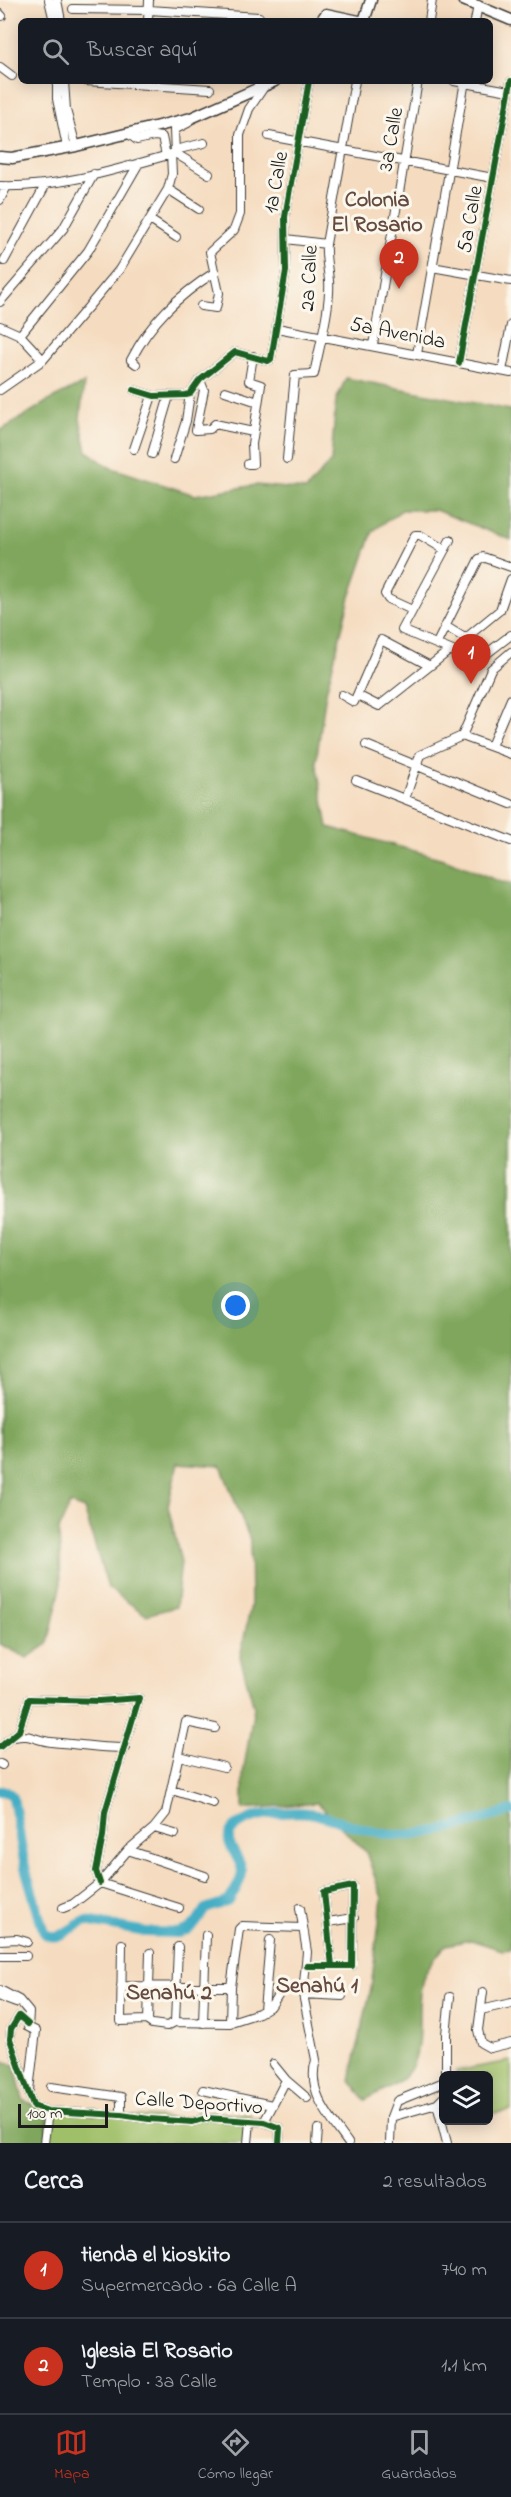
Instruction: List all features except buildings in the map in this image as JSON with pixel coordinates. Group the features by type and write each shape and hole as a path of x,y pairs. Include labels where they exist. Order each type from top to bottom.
{"main road":[{"path":"364,18 371,0"},
{"path":"463,0 511,20"},
{"path":"324,18 327,15 349,18"},
{"path":"0,157 12,158 71,147 191,118 267,84"}],"street":[{"path":"49,0 53,18"},
{"path":"57,0 60,18"},
{"path":"148,18 149,0"},
{"path":"429,18 432,0"},
{"path":"476,18 478,5"},
{"path":"73,9 149,10 259,17"},
{"path":"0,67 12,76"},
{"name":"5a Calle","path":"459,363 511,81"},
{"path":"57,84 57,99 71,147"},
{"path":"64,84 71,147"},
{"path":"156,84 210,89"},
{"path":"201,306 216,308 219,293 211,249 234,230 240,214 242,129 249,109 269,84"},
{"name":"1a Calle","path":"254,356 270,361 277,328 286,271 285,217 309,84"},
{"name":"2a Calle","path":"287,459 296,375 314,374 322,336 329,282 325,260 326,244 354,84"},
{"name":"3a Calle","path":"373,345 417,84"},
{"path":"417,354 465,84"},
{"path":"475,84 509,91"},
{"path":"0,390 43,360 119,270 168,189 172,174 171,153 174,130 188,123 191,118"},
{"path":"129,134 137,140 154,136 162,137 171,153 209,174"},
{"path":"269,136 493,178"},
{"path":"0,200 3,186 46,184 94,174 204,143"},
{"path":"20,335 88,251 139,163"},
{"path":"0,302 63,229 94,174"},
{"path":"4,261 46,184"},
{"path":"168,189 200,209"},
{"path":"150,220 176,237"},
{"path":"286,239 326,244"},
{"path":"432,267 511,281"},
{"path":"136,364 131,360 146,332 191,288 215,272"},
{"path":"0,326 20,335 43,360"},
{"path":"507,372 511,327"},
{"name":"5a Avenida","path":"277,328 507,372"},
{"path":"174,459 186,421 190,394 200,380 235,352 254,356 249,381 261,385 254,432 253,464 248,464"},
{"path":"200,380 204,390 196,430 210,429 215,424 254,432"},
{"path":"134,390 152,396 190,394"},
{"path":"225,392 258,402"},
{"path":"134,449 152,396"},
{"path":"152,454 169,396"},
{"path":"412,610 388,599 386,594 415,535 420,535 445,550"},
{"path":"450,540 402,630 477,661 511,635"},
{"path":"437,644 480,558 511,567"},
{"path":"445,626 467,637 500,610 511,579"},
{"path":"342,695 354,702 381,640 430,666"},
{"path":"357,695 379,706 450,650"},
{"path":"405,800 420,755 462,736 491,669 511,652"},
{"path":"491,746 511,699"},
{"path":"462,736 511,754"},
{"path":"366,745 511,804"},
{"path":"356,780 511,841"},
{"path":"0,1747 19,1731 29,1699 99,1701 139,1698 126,1748 105,1812 104,1836 96,1870 100,1883"},
{"path":"63,1908 73,1904 100,1883 128,1850 154,1828 166,1813 186,1722 215,1728"},
{"path":"8,1739 28,1735 50,1742 72,1742 96,1748 126,1748"},
{"path":"179,1756 224,1767"},
{"path":"172,1790 213,1803"},
{"path":"154,1828 175,1834"},
{"path":"128,1850 205,1876"},
{"path":"100,1883 179,1908"},
{"path":"307,1966 332,1966 352,1966 354,1918 352,1886 324,1892 332,1966"},
{"path":"300,1908 307,1966 303,1994 316,2060 312,2071 314,2088 326,2112 348,2143"},
{"path":"328,1922 354,1918"},
{"path":"230,2023 231,1987 239,1929 242,1926 303,1928"},
{"path":"203,2023 206,1935"},
{"path":"0,1940 17,1939 27,1942"},
{"path":"264,2010 270,1940"},
{"path":"122,1944 121,2021 148,2021 152,2024 167,2026 176,2022 230,2023 271,2006 283,1988 296,1988 303,1994 342,1996"},
{"path":"176,2022 177,1947"},
{"path":"148,2021 150,1953"},
{"path":"0,1956 26,1956"},
{"path":"121,1986 231,1987"},
{"path":"0,1990 19,2000 29,2012 28,2024"},
{"path":"483,1992 478,2030 481,2043 490,2048 511,2043"},
{"path":"0,1997 29,2012"},
{"path":"446,2071 446,2034 450,1997"},
{"path":"481,2010 511,2003"},
{"path":"28,2093 36,2031 28,2027 28,2024 19,2016 11,2029 12,2045 28,2093 33,2106 48,2111 44,2143"},
{"path":"0,2026 11,2029"},
{"path":"273,2064 286,2080 307,2098"},
{"path":"264,2122 286,2080"},
{"path":"390,2143 391,2117 397,2101 439,2084"},
{"path":"51,2087 122,2097 121,2115"},
{"path":"203,2090 272,2104"},
{"path":"391,2117 437,2104 447,2143"},
{"name":"Calle Deportivo","path":"48,2111 193,2122 206,2118 264,2122 280,2128 279,2143"},
{"path":"248,2143 250,2121"},
{"path":"316,2143 318,2129"}],"green space":[{"path":"346,378 511,410 511,540 435,510 402,510 373,531 350,597 326,692 316,762 328,827 447,860 501,882 511,883 511,1949 502,1950 471,1940 446,1945 424,1976 419,1999 418,2046 411,2068 397,2083 365,2100 350,2080 371,1988 382,1898 366,1852 317,1803 243,1809 243,1774 254,1707 240,1657 251,1605 250,1540 221,1466 178,1463 168,1506 181,1562 176,1607 146,1615 108,1588 84,1509 70,1504 59,1530 61,1587 48,1644 27,1658 0,1644 0,431 48,401 84,383 80,419 87,451 109,467 195,495 256,485 306,490 331,461 336,400"},
{"path":"0,2053 3,2061 15,2065 23,2100 48,2111 46,2143 0,2143"},
{"path":"511,2061 511,2110 493,2113 493,2071 456,2071"},
{"path":"48,2111 193,2119 196,2111 251,2115 248,2143 46,2143"}],"waterway":[{"path":"0,1791 7,1791 13,1797 25,1867 44,1933 49,1936 65,1933 86,1921 146,1932 179,1933 189,1929 205,1909 229,1901 242,1876 241,1866 230,1845 229,1835 240,1824 259,1816 290,1812 310,1813 366,1830 399,1835 428,1833 511,1811"}],"cycle path":[{"path":"459,363 511,81"},
{"path":"134,390 154,396 186,395 190,394 200,380 235,352 268,361 271,359 286,271 285,217 308,84"},
{"path":"0,1747 19,1731 29,1699 99,1701 139,1698 105,1812 96,1871 100,1883"},
{"path":"307,1966 352,1966 353,1886 324,1892 332,1966"},
{"path":"28,2024 19,2016 11,2029 10,2039 33,2106 48,2111 149,2119 193,2122 206,2118 264,2122 280,2128 279,2143"}],"place":[{"name":"Iglesia El Rosario","path":"399,289"},
{"name":"tienda el kioskito","path":"471,684"}],"district":[{"name":"Colonia El Rosario","path":"377,210"},
{"name":"Senahú 1","path":"317,1984"},
{"name":"Senahú 2","path":"169,1991"}]}
